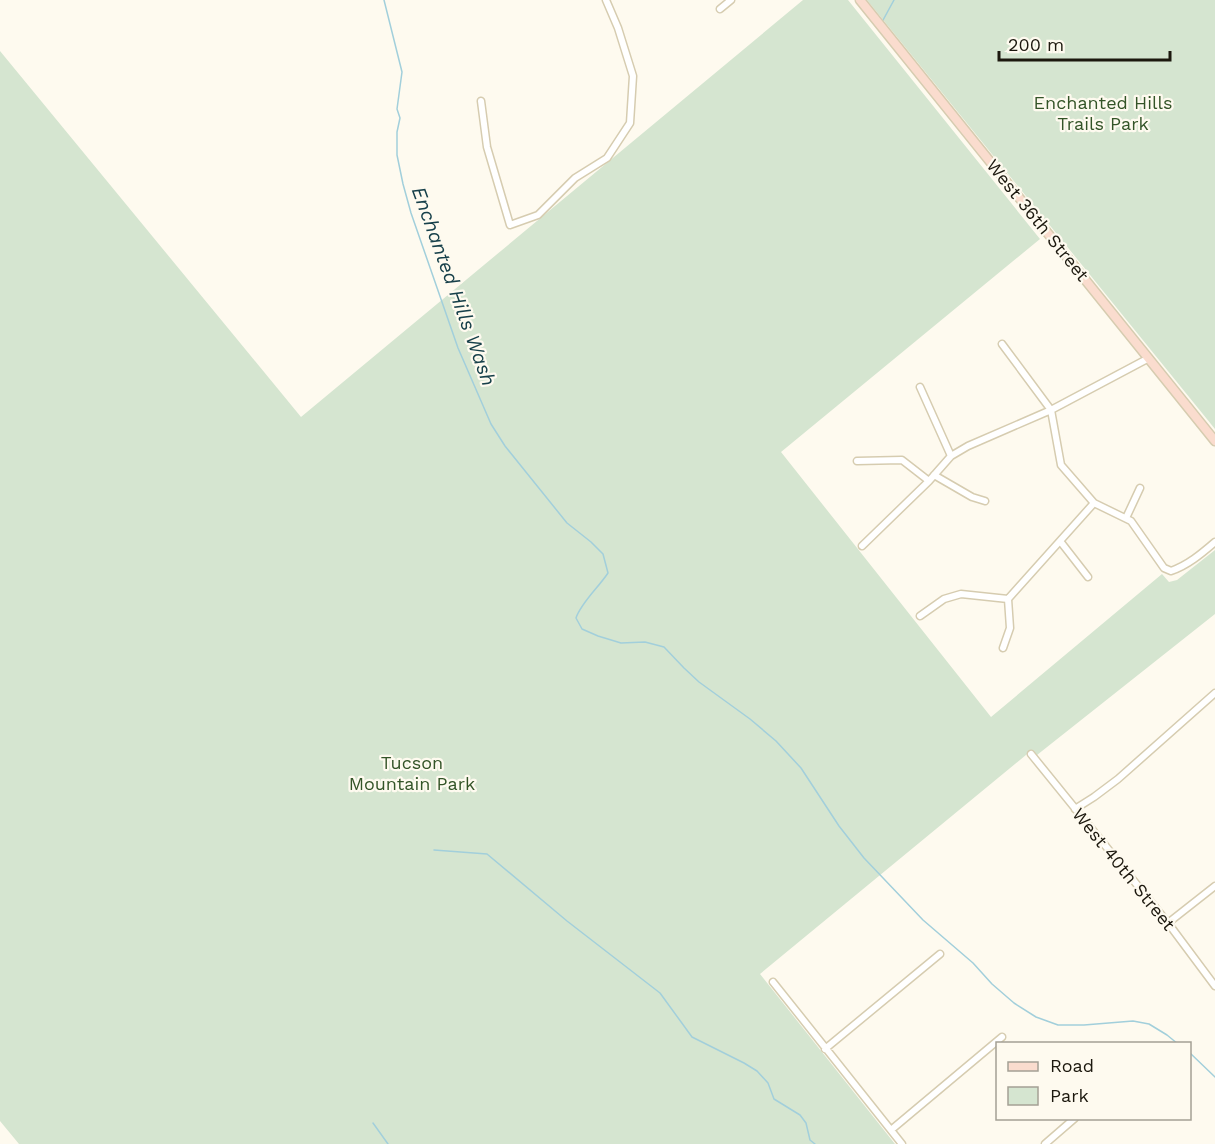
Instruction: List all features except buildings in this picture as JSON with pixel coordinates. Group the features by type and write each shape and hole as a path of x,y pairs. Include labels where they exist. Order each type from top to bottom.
{"street":[{"path":"481,101 488,147 510,225 538,215 575,178 607,158 630,123 633,75 618,28 606,0"},
{"path":"720,9 731,0"},
{"name":"West 36th Street","path":"860,0 1215,441"},
{"path":"1002,344 1051,410 1061,465 1094,503 1131,521 1158,562 1171,571 1192,560 1215,542"},
{"path":"862,546 929,481 951,456 968,446 1051,410 1149,358"},
{"path":"920,387 951,456"},
{"path":"856,461 903,460 929,481"},
{"path":"934,475 972,497 985,501"},
{"path":"1126,518 1140,488"},
{"path":"1003,648 1010,628 1008,599 1094,503"},
{"path":"1060,541 1088,577"},
{"path":"920,616 945,599 961,594 1008,599"},
{"path":"1075,809 1118,779 1215,693"},
{"name":"West 40th Street","path":"1031,754 1168,923 1215,986"},
{"path":"1168,923 1215,886"},
{"path":"825,1049 940,954"},
{"path":"773,982 902,1144"},
{"path":"891,1130 1002,1037"},
{"path":"1045,1144 1074,1120"}],"green space":[{"name":"Tucson Mountain Park","path":"803,0 848,0 1040,239 781,452 991,717 1162,574 1169,582 1177,580 1215,550 1215,614 1037,755 1032,750 760,974 895,1144 19,1144 0,1121 0,51 301,417"},
{"name":"Enchanted Hills Trails Park","path":"867,0 1215,0 1215,429"}],"waterway":[{"name":"Enchanted Hills Wash","path":"384,0 402,72 397,109 400,118 397,132 397,155 403,184 458,348 491,424 505,446 567,523 603,554 608,573 578,612 576,618 582,629 621,643 645,642 664,647 699,682 776,741 801,768 839,826 864,858 923,920 973,963 1014,1003 1036,1017 1058,1025 1133,1021 1149,1024 1176,1042"},
{"path":"882,22 894,0"},
{"path":"434,850 487,854 567,921 660,993 692,1037 757,1071 768,1083 774,1099 800,1115 806,1123 810,1140 815,1144"},
{"name":"Enchanted Hills Wash","path":"1191,1054 1215,1077"},
{"path":"373,1123 388,1144"}]}
